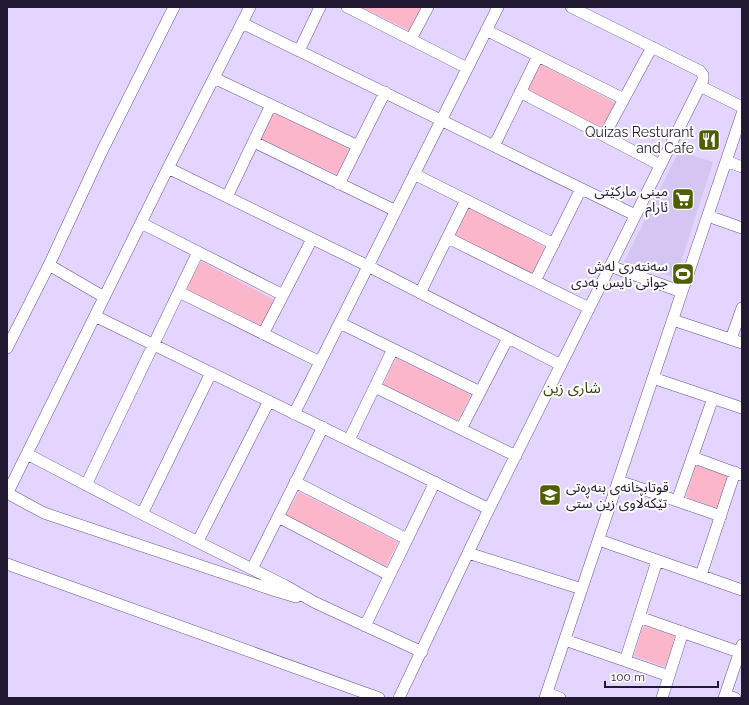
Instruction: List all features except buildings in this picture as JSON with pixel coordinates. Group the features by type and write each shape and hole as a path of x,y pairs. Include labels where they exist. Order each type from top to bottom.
{"street":[{"path":"7,348 49,265 101,153 174,7"},
{"path":"250,7 168,168 7,494 44,513 276,591 314,602"},
{"path":"299,51 320,7"},
{"path":"347,7 467,68"},
{"path":"411,39 428,7"},
{"path":"294,414 498,7"},
{"path":"399,698 489,509 702,80 703,75 700,71 572,7"},
{"path":"242,23 635,215"},
{"path":"486,30 624,99"},
{"path":"604,136 652,48"},
{"path":"494,146 538,56"},
{"path":"214,78 358,146"},
{"path":"700,86 742,107"},
{"path":"339,184 385,92"},
{"path":"520,92 660,165"},
{"path":"227,197 272,105"},
{"path":"560,698 546,696 742,114"},
{"path":"254,142 396,211"},
{"path":"726,161 742,166"},
{"path":"168,168 368,266 561,365"},
{"path":"414,174 554,244"},
{"path":"536,281 581,189"},
{"path":"420,293 466,200"},
{"path":"708,216 742,228"},
{"path":"141,223 283,295"},
{"path":"448,238 589,308"},
{"path":"264,334 312,239"},
{"path":"86,485 198,252"},
{"path":"49,265 104,297"},
{"path":"610,266 682,292"},
{"path":"179,292 320,362"},
{"path":"673,320 737,341 742,308"},
{"path":"95,316 489,509"},
{"path":"340,323 480,392"},
{"path":"461,429 508,338"},
{"path":"349,440 393,349"},
{"path":"142,514 211,373"},
{"path":"653,378 742,408"},
{"path":"375,388 516,456"},
{"path":"677,501 713,398"},
{"path":"198,541 269,401"},
{"path":"252,569 323,427"},
{"path":"27,454 314,602 422,652"},
{"path":"692,457 738,474 721,516 702,576"},
{"path":"619,481 721,516"},
{"path":"295,482 407,538"},
{"path":"365,626 435,482"},
{"path":"278,518 389,575"},
{"path":"599,540 742,590"},
{"path":"468,553 582,589"},
{"path":"625,661 657,561"},
{"path":"7,564 378,698"},
{"path":"639,617 683,632 741,648 728,697"},
{"path":"662,698 683,632"},
{"path":"565,640 669,676"}],"shaded area":[{"path":"361,7 422,7 410,31"},
{"path":"540,64 616,103 603,128 527,90"},
{"path":"274,112 349,149 338,175 261,139"},
{"path":"679,151 713,162 676,278 624,262"},
{"path":"469,207 545,247 532,274 455,236"},
{"path":"201,261 274,300 262,326 186,289"},
{"path":"396,358 471,395 458,420 383,385"},
{"path":"696,465 728,476 717,508 686,497"},
{"path":"299,492 398,542 386,566 286,515"},
{"path":"643,626 675,636 666,667 634,656"}],"place":[{"name":"Quizas Resturant and Cafe","path":"709,140"},
{"name":"مينی ماركێتی ئارام","path":"683,199"},
{"name":"سەنتەری لەش جوانی نایس بەدی","path":"683,274"},
{"name":"قوتابخانەی بنەڕەتی تێکەڵاوی زین ستی","path":"550,495"}],"district":[{"name":"شاری زین","path":"572,388"}]}
